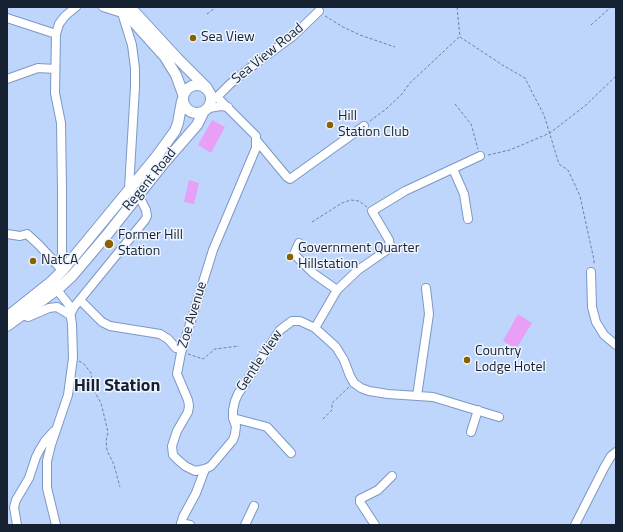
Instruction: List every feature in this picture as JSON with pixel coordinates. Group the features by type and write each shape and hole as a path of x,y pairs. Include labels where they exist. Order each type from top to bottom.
{"main road":[{"path":"126,11 211,94 211,101 206,110 198,114 187,110 174,70 166,57 126,11"},
{"path":"182,98 188,87 197,84 211,94"},
{"name":"Regent Road","path":"7,317 51,282 60,267 129,188 170,138 178,123 182,98"},
{"name":"Regent Road","path":"7,326 58,290 72,276 197,125 206,110"}],"street":[{"path":"60,267 62,259 61,123 55,93 56,34 59,24 65,16 76,7"},
{"path":"70,315 74,307 145,220 146,216 146,210 138,196 129,188 136,87 132,45 126,11 103,7"},
{"name":"Sea View Road","path":"211,94 230,84 293,36 319,11"},
{"path":"7,18 56,34"},
{"path":"7,79 38,68 56,69"},
{"path":"211,94 228,107 256,136 257,142 287,178 290,179 364,126"},
{"path":"206,110 221,106 228,107"},
{"name":"Zoe Avenue","path":"205,469 195,471 185,466 173,455 172,446 174,438 188,412 189,406 177,374 181,351 212,250 254,155 257,142"},
{"path":"315,328 337,290 358,270 387,250 390,246 389,240 372,211 405,191 480,156"},
{"path":"453,169 464,194 468,219"},
{"path":"7,234 20,236 27,234 60,267"},
{"path":"299,242 294,254 313,273 337,290"},
{"path":"591,272 592,306 596,322 604,335 616,345"},
{"path":"51,282 69,305 72,324 73,358 68,396 47,461 47,488 56,525"},
{"path":"417,396 429,314 426,288"},
{"path":"80,300 102,322 110,326 160,334 181,351"},
{"path":"22,315 28,317 49,308 57,307 70,315"},
{"name":"Gentle View","path":"205,469 211,466 233,440 236,426 233,418 235,401 238,394 284,325 292,321 300,321 315,328 336,347 344,360 354,383"},
{"path":"354,383 369,391 433,397 499,417"},
{"path":"471,432 478,410"},
{"path":"233,418 267,427 291,453"},
{"path":"17,525 14,507 16,500 29,478 39,451 45,441 57,428"},
{"path":"575,525 604,468 615,453"},
{"path":"184,524 183,517 196,493 205,469"},
{"path":"375,525 360,502 360,499 378,490 392,476"},
{"path":"245,525 254,506"}],"path":[{"path":"208,14 216,7"},
{"path":"457,7 460,37"},
{"path":"591,25 611,7"},
{"path":"319,11 343,27 395,47"},
{"path":"364,126 386,109 401,95 410,83 460,37"},
{"path":"460,37 525,78 544,114 559,164 568,170 580,196 594,260 591,272"},
{"path":"455,104 471,124 480,156 510,150 550,134 586,105 616,76"},
{"path":"312,222 342,203 351,200 364,203 372,211"},
{"path":"181,351 203,359 215,349 239,346"},
{"path":"73,358 84,364 90,373 94,392 101,403 108,432 106,441 107,450 114,465 120,487"},
{"path":"323,419 332,410 332,404 354,383"}],"shaded area":[{"path":"212,120 225,127 211,153 198,145"},
{"path":"189,180 199,183 194,204 184,202"},
{"path":"518,314 532,323 516,349 503,341"}],"place":[{"name":"Sea View","path":"193,38"},
{"name":"Hill Station Club","path":"330,125"},
{"name":"Former Hill Station","path":"109,244"},
{"name":"Government Quarter Hillstation","path":"290,257"},
{"name":"NatCA","path":"33,261"},
{"name":"Country Lodge Hotel","path":"467,360"}],"district":[{"name":"Hill Station","path":"117,387"}]}
